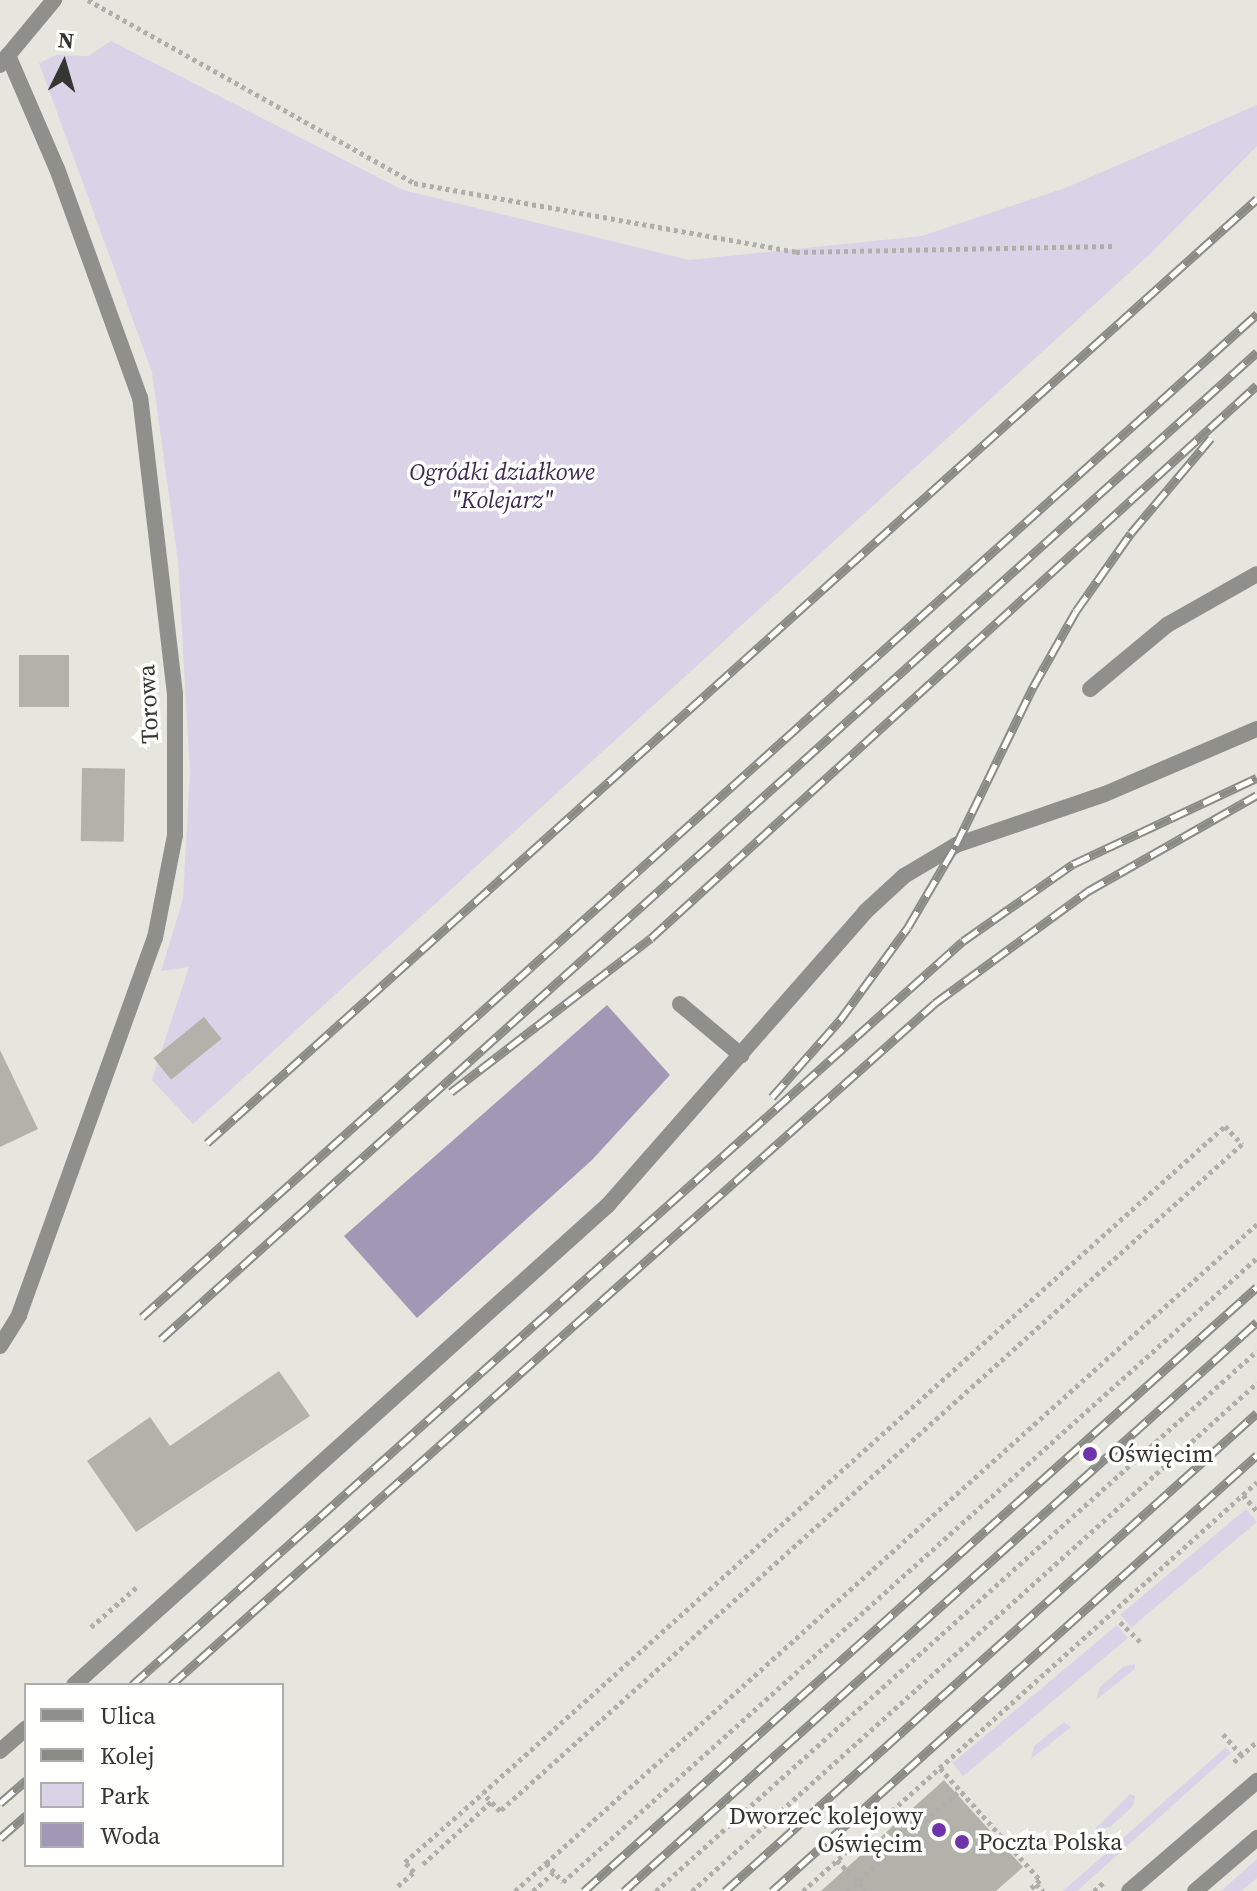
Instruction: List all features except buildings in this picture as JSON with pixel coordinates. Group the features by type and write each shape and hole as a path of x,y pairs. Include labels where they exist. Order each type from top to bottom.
{"street":[{"path":"4,60 54,0"},
{"name":"Torowa","path":"0,1346 19,1315 155,938 175,835 175,694 140,398 57,169 4,60"},
{"path":"1090,689 1167,625 1257,574"},
{"path":"76,1683 608,1205 865,912 915,867 967,841 1105,794 1257,729"},
{"path":"680,1004 741,1055"},
{"path":"0,1751 24,1730"},
{"path":"1129,1891 1257,1781"},
{"path":"1195,1891 1257,1838"}],"path":[{"path":"88,0 414,183 796,252 1115,246"},
{"path":"398,1886 414,1872 405,1862 1225,1126 1242,1144 500,1811 483,1793"},
{"path":"515,1891 1257,1224"},
{"path":"546,1863 563,1882 1257,1258"},
{"path":"656,1891 1257,1351"},
{"path":"692,1891 1257,1383"},
{"path":"803,1891 1257,1482"},
{"path":"1243,1495 1257,1511"},
{"path":"91,1627 138,1586"},
{"path":"1120,1622 1140,1641"},
{"path":"1223,1734 1241,1755"},
{"path":"940,1768 1040,1880 1028,1891"},
{"path":"847,1891 960,1790"},
{"path":"423,1864 491,1802"},
{"path":"837,1860 866,1891"},
{"path":"533,1891 554,1872"},
{"path":"1036,1884 1043,1891"}],"green space":[{"name":"Ogródki działkowe \"Kolejarz\"","path":"111,41 403,190 689,260 922,236 1065,188 1257,105 1257,146 1151,253 193,1124 152,1080 189,967 161,971 183,899 190,772 178,562 152,372 39,63 56,55 88,56"},
{"path":"1246,1509 1257,1522 1131,1627 1120,1614"},
{"path":"1117,1625 1128,1638 963,1776 952,1763"},
{"path":"1135,1664 1135,1669 1096,1700 1100,1687 1123,1667"},
{"path":"1064,1722 1071,1727 1031,1759 1034,1746"},
{"path":"1226,1747 1231,1753 1077,1891 1063,1891"},
{"path":"1130,1794 1135,1796 1133,1806 1110,1827 1094,1830"},
{"path":"1257,1859 1257,1878 1241,1891 1221,1891"}],"water":[{"path":"607,1005 670,1075 592,1160 417,1318 344,1236"}],"railway":[{"path":"207,1143 1257,199"},
{"path":"142,1317 1257,314"},
{"path":"161,1339 1257,352"},
{"path":"451,1092 651,938 1257,385"},
{"path":"772,1097 840,1020 908,927 956,845 1033,687 1076,611 1131,533 1211,438"},
{"path":"134,1683 963,941 1073,864 1257,778"},
{"path":"173,1683 935,1003 1088,891 1257,795"},
{"path":"584,1891 1257,1287"},
{"path":"624,1891 1257,1322"},
{"path":"725,1891 1257,1413"},
{"path":"772,1891 1257,1455"},
{"path":"0,1803 24,1782"},
{"path":"0,1838 24,1817"}],"place":[{"name":"Oświęcim","path":"1090,1454"},
{"name":"Dworzec kolejowy Oświęcim","path":"939,1830"},
{"name":"Poczta Polska","path":"962,1842"}]}
